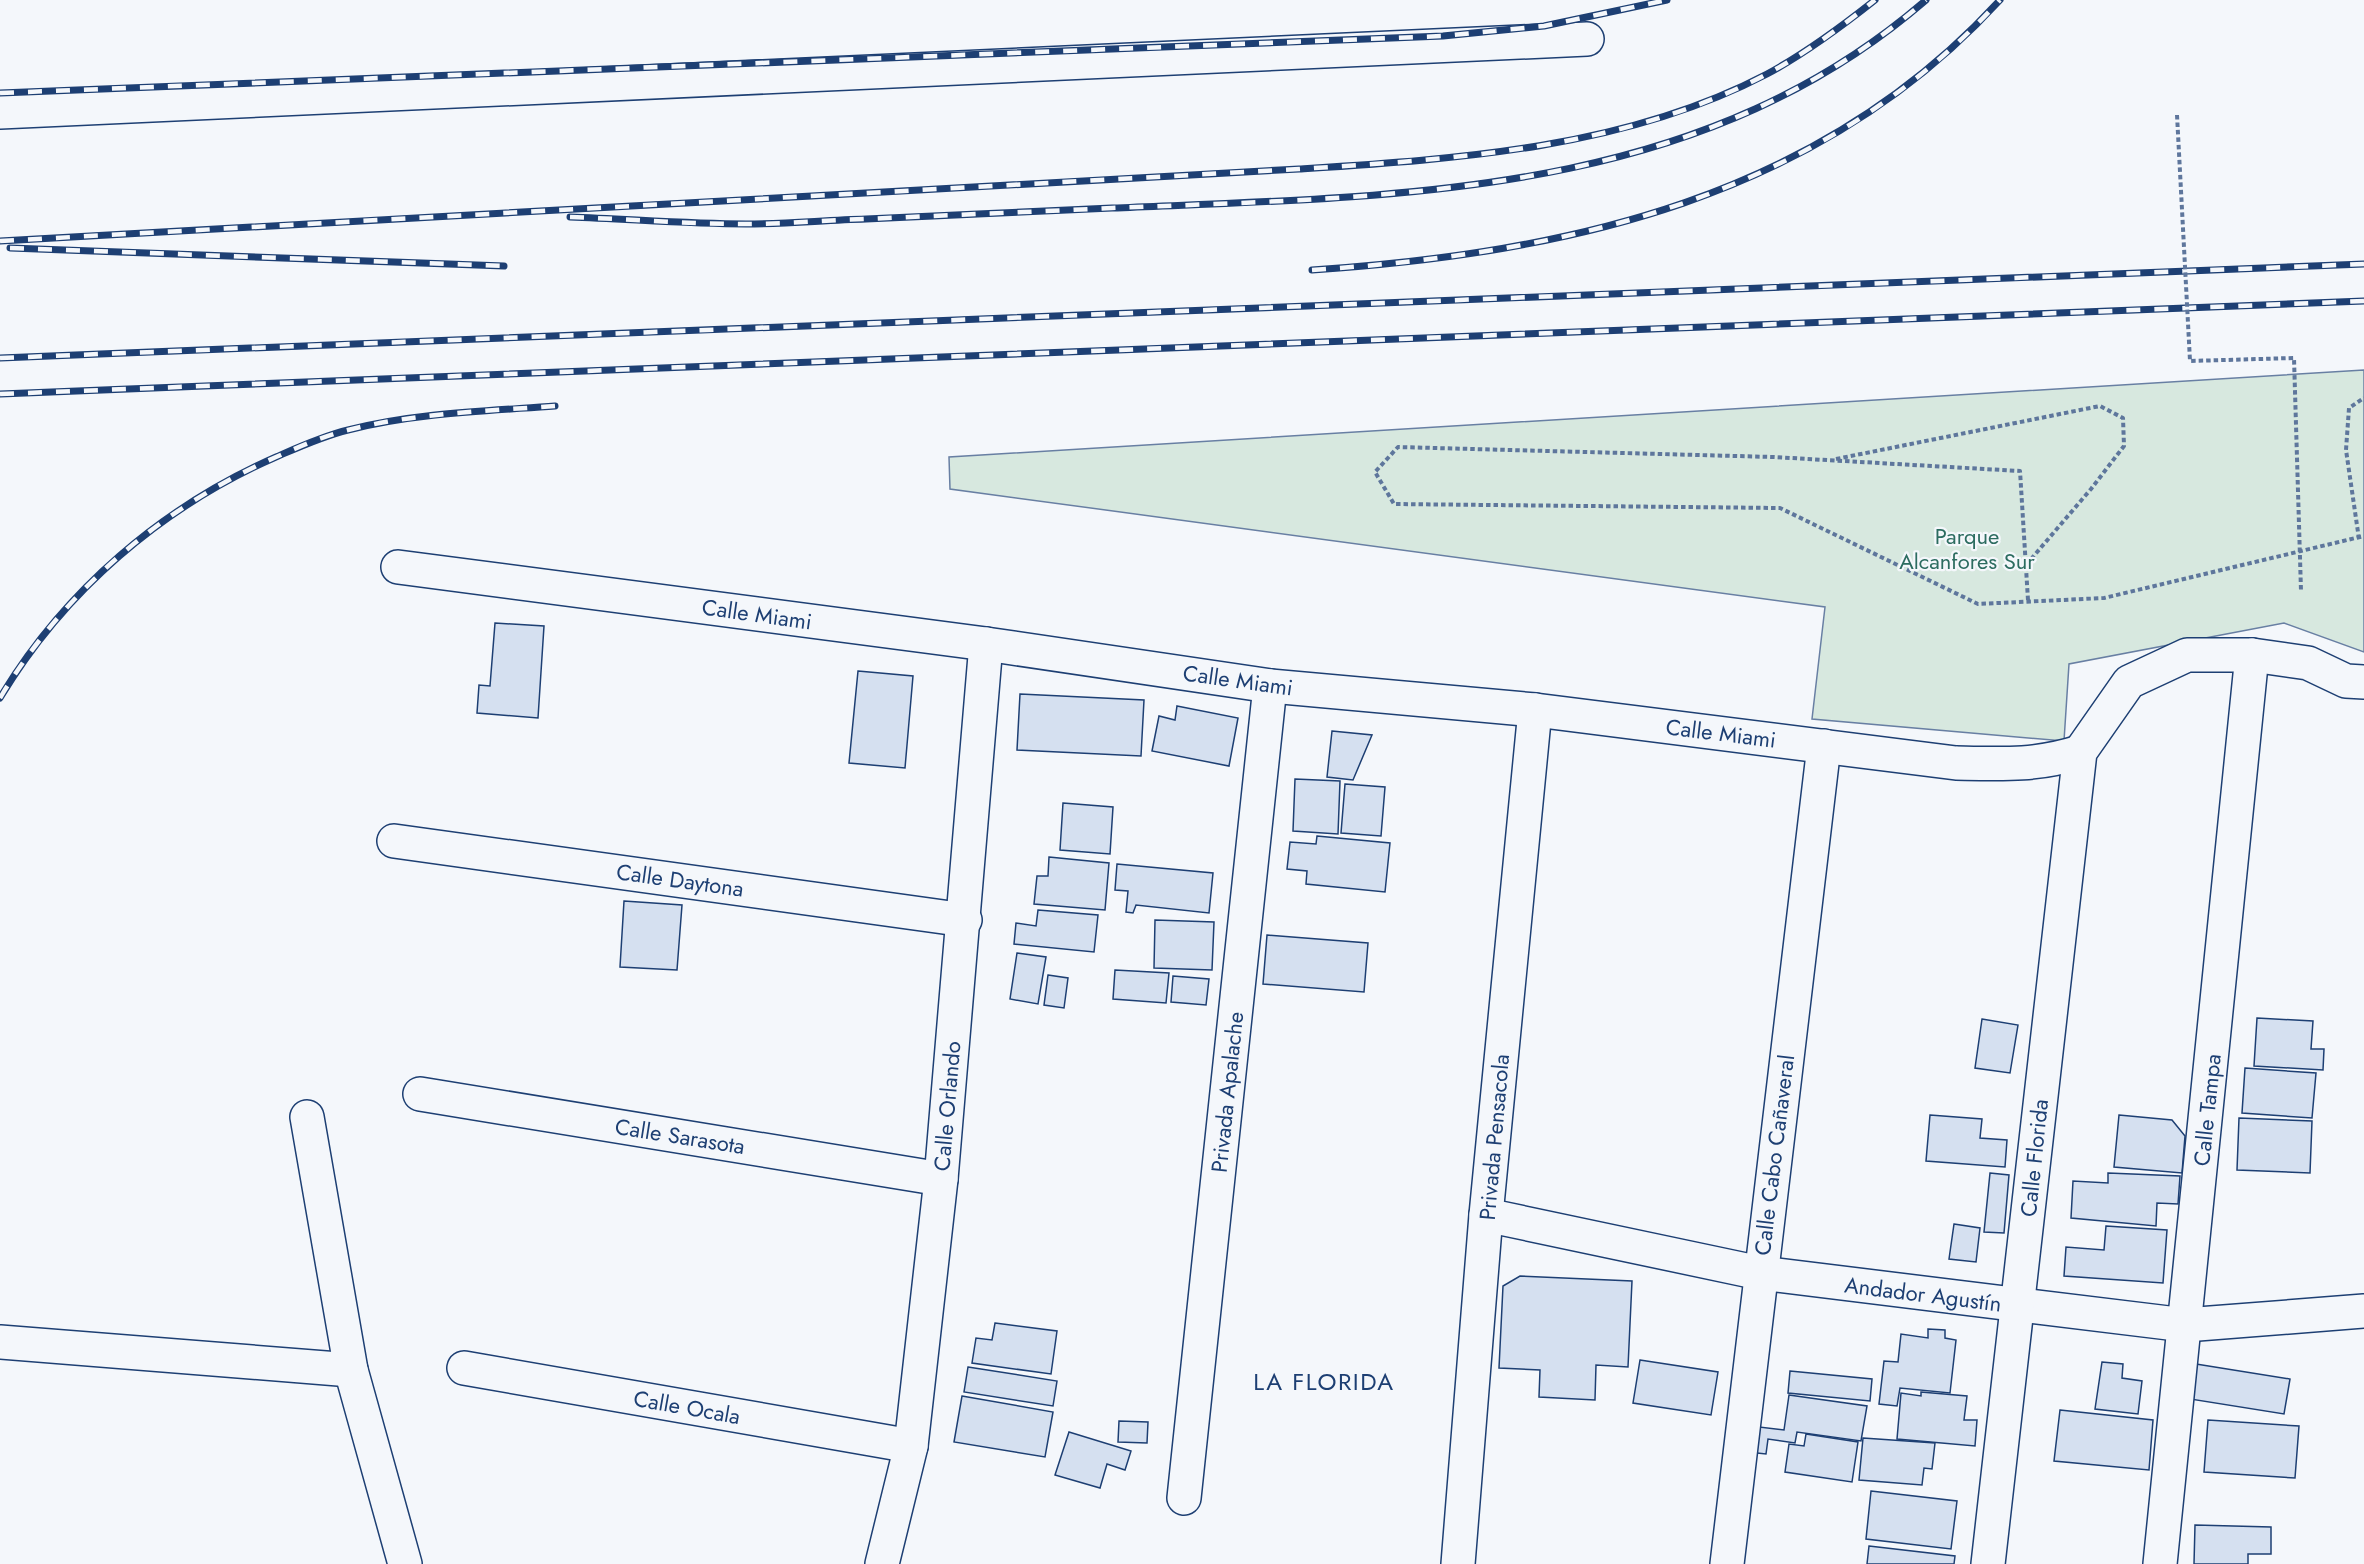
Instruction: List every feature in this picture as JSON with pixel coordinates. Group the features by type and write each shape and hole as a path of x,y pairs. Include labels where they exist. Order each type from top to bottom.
{"street":[{"path":"0,112 1587,39"},
{"name":"Calle Miami","path":"398,567 986,645 1270,686 1535,710 1956,763 2023,765 2080,752"},
{"name":"Calle Orlando","path":"882,1564 911,1446 941,1179 965,920 986,645"},
{"path":"2080,752 2129,682 2187,655 2252,655 2308,663 2346,681 2364,682"},
{"name":"Calle Tampa","path":"2160,1564 2186,1325 2252,655"},
{"name":"Privada Apalache","path":"1184,1498 1270,686"},
{"name":"Privada Pensacola","path":"1458,1564 1486,1215 1535,710"},
{"name":"Calle Cabo Cañaveral","path":"1727,1564 1824,746"},
{"name":"Calle Florida","path":"1988,1564 2080,752"},
{"name":"Calle Daytona","path":"394,841 965,920"},
{"name":"Calle Sarasota","path":"420,1094 941,1179"},
{"path":"307,1117 351,1370 405,1564"},
{"name":"Andador Agustín","path":"1486,1215 1760,1273 2186,1325 2364,1311"},
{"path":"0,1342 351,1370"},
{"name":"Calle Ocala","path":"464,1368 911,1446"}],"path":[{"path":"2177,115 2190,361 2294,358 2301,591"},
{"path":"2028,600 2020,471 1829,460 1398,447 1375,472 1394,504 1780,508 1978,604 2104,598 2362,538 2346,450 2349,408 2364,398"},
{"path":"1829,460 2100,406 2123,418 2124,446 2091,489 2026,565"}],"green space":[{"name":"Parque Alcanfores Sur","path":"2364,370 2364,652 2284,623 2069,664 2064,741 1812,719 1825,607 950,489 949,457"}],"building":[{"path":"495,623 544,626 538,718 477,713 479,685 490,686"},
{"path":"858,671 913,676 905,768 849,763"},
{"path":"1020,694 1144,700 1141,756 1017,750"},
{"path":"1177,706 1238,718 1229,766 1152,751 1159,716 1175,720"},
{"path":"1332,731 1372,735 1353,780 1327,777"},
{"path":"1295,779 1340,781 1338,834 1293,831"},
{"path":"1345,784 1385,787 1381,836 1341,833"},
{"path":"1063,803 1113,807 1110,854 1060,850"},
{"path":"1317,836 1390,843 1385,892 1306,884 1307,871 1287,869 1290,842 1316,844"},
{"path":"1049,857 1109,863 1105,910 1034,904 1037,876 1048,876"},
{"path":"1117,864 1213,873 1209,913 1136,905 1133,913 1126,912 1128,891 1115,890"},
{"path":"624,901 682,905 677,970 620,967"},
{"path":"1038,910 1098,915 1094,952 1014,944 1016,923 1036,926"},
{"path":"1155,920 1214,922 1212,970 1154,968"},
{"path":"1267,935 1368,943 1364,992 1263,984"},
{"path":"1017,953 1046,957 1038,1004 1010,999"},
{"path":"1115,970 1169,973 1166,1003 1113,999"},
{"path":"1048,975 1068,978 1064,1008 1044,1005"},
{"path":"1173,976 1209,979 1206,1005 1171,1002"},
{"path":"2257,1018 2313,1021 2311,1049 2324,1049 2323,1070 2254,1066"},
{"path":"1982,1019 2018,1025 2010,1073 1975,1068"},
{"path":"2245,1068 2316,1073 2312,1118 2242,1113"},
{"path":"1930,1115 1982,1119 1980,1138 2007,1140 2005,1167 1926,1161"},
{"path":"2119,1115 2172,1120 2185,1136 2182,1173 2114,1167"},
{"path":"2239,1118 2312,1121 2310,1173 2237,1170"},
{"path":"1990,1173 2009,1175 2004,1233 1984,1232"},
{"path":"2108,1173 2180,1176 2178,1204 2157,1203 2156,1226 2071,1218 2073,1181 2108,1183"},
{"path":"1954,1224 1980,1228 1976,1262 1949,1259"},
{"path":"2106,1226 2167,1230 2163,1283 2064,1276 2066,1247 2104,1250"},
{"path":"1520,1276 1632,1281 1628,1367 1596,1365 1595,1400 1539,1397 1540,1370 1499,1368 1503,1286"},
{"path":"995,1323 1057,1331 1051,1374 972,1363 976,1338 992,1340"},
{"path":"1928,1329 1945,1330 1945,1338 1956,1340 1950,1393 1900,1388 1897,1406 1879,1404 1884,1361 1898,1362 1901,1334 1928,1338"},
{"path":"1640,1360 1718,1372 1711,1415 1633,1403"},
{"path":"2102,1362 2123,1364 2122,1378 2142,1381 2138,1414 2095,1409"},
{"path":"2196,1364 2290,1379 2284,1414 2190,1399"},
{"path":"968,1367 1057,1381 1053,1406 964,1392"},
{"path":"1790,1371 1872,1379 1870,1401 1788,1393"},
{"path":"1921,1392 1967,1396 1964,1420 1977,1420 1975,1446 1897,1439 1901,1393 1921,1396"},
{"path":"1789,1395 1867,1406 1861,1441 1797,1432 1795,1443 1768,1439 1766,1454 1748,1452 1751,1426 1784,1430"},
{"path":"962,1396 1053,1412 1045,1457 954,1442"},
{"path":"2060,1410 2153,1420 2149,1470 2054,1461"},
{"path":"2208,1420 2299,1426 2295,1478 2204,1472"},
{"path":"1119,1421 1148,1422 1147,1443 1118,1442"},
{"path":"1069,1432 1131,1451 1125,1470 1107,1464 1100,1488 1055,1475"},
{"path":"1806,1434 1858,1442 1852,1482 1785,1472 1789,1444 1804,1446"},
{"path":"1863,1438 1935,1443 1932,1469 1924,1468 1922,1485 1859,1480"},
{"path":"1871,1491 1957,1501 1951,1549 1866,1539"},
{"path":"2195,1525 2271,1527 2271,1554 2248,1554 2248,1564 2194,1564"},
{"path":"1869,1546 1955,1556 1954,1564 1867,1564"}],"railway":[{"path":"0,93 1443,36 1544,26 1667,0"},
{"path":"0,241 1299,169 1478,154 1538,146 1597,134 1656,119 1712,99 1767,74 1796,57 1875,0"},
{"path":"570,217 761,224 1220,204 1435,189 1540,174 1643,150 1742,115 1837,66 1926,0"},
{"path":"1312,270 1408,262 1502,248 1594,229 1684,203 1770,168 1852,123 1929,68 2000,0"},
{"path":"10,248 504,266"},
{"path":"0,358 2364,264"},
{"path":"0,394 2364,301"},
{"path":"0,698 54,622 85,588 155,527 234,477 320,439 373,424 451,414 555,406"}],"district":[{"name":"LA FLORIDA","path":"1324,1381"}]}
